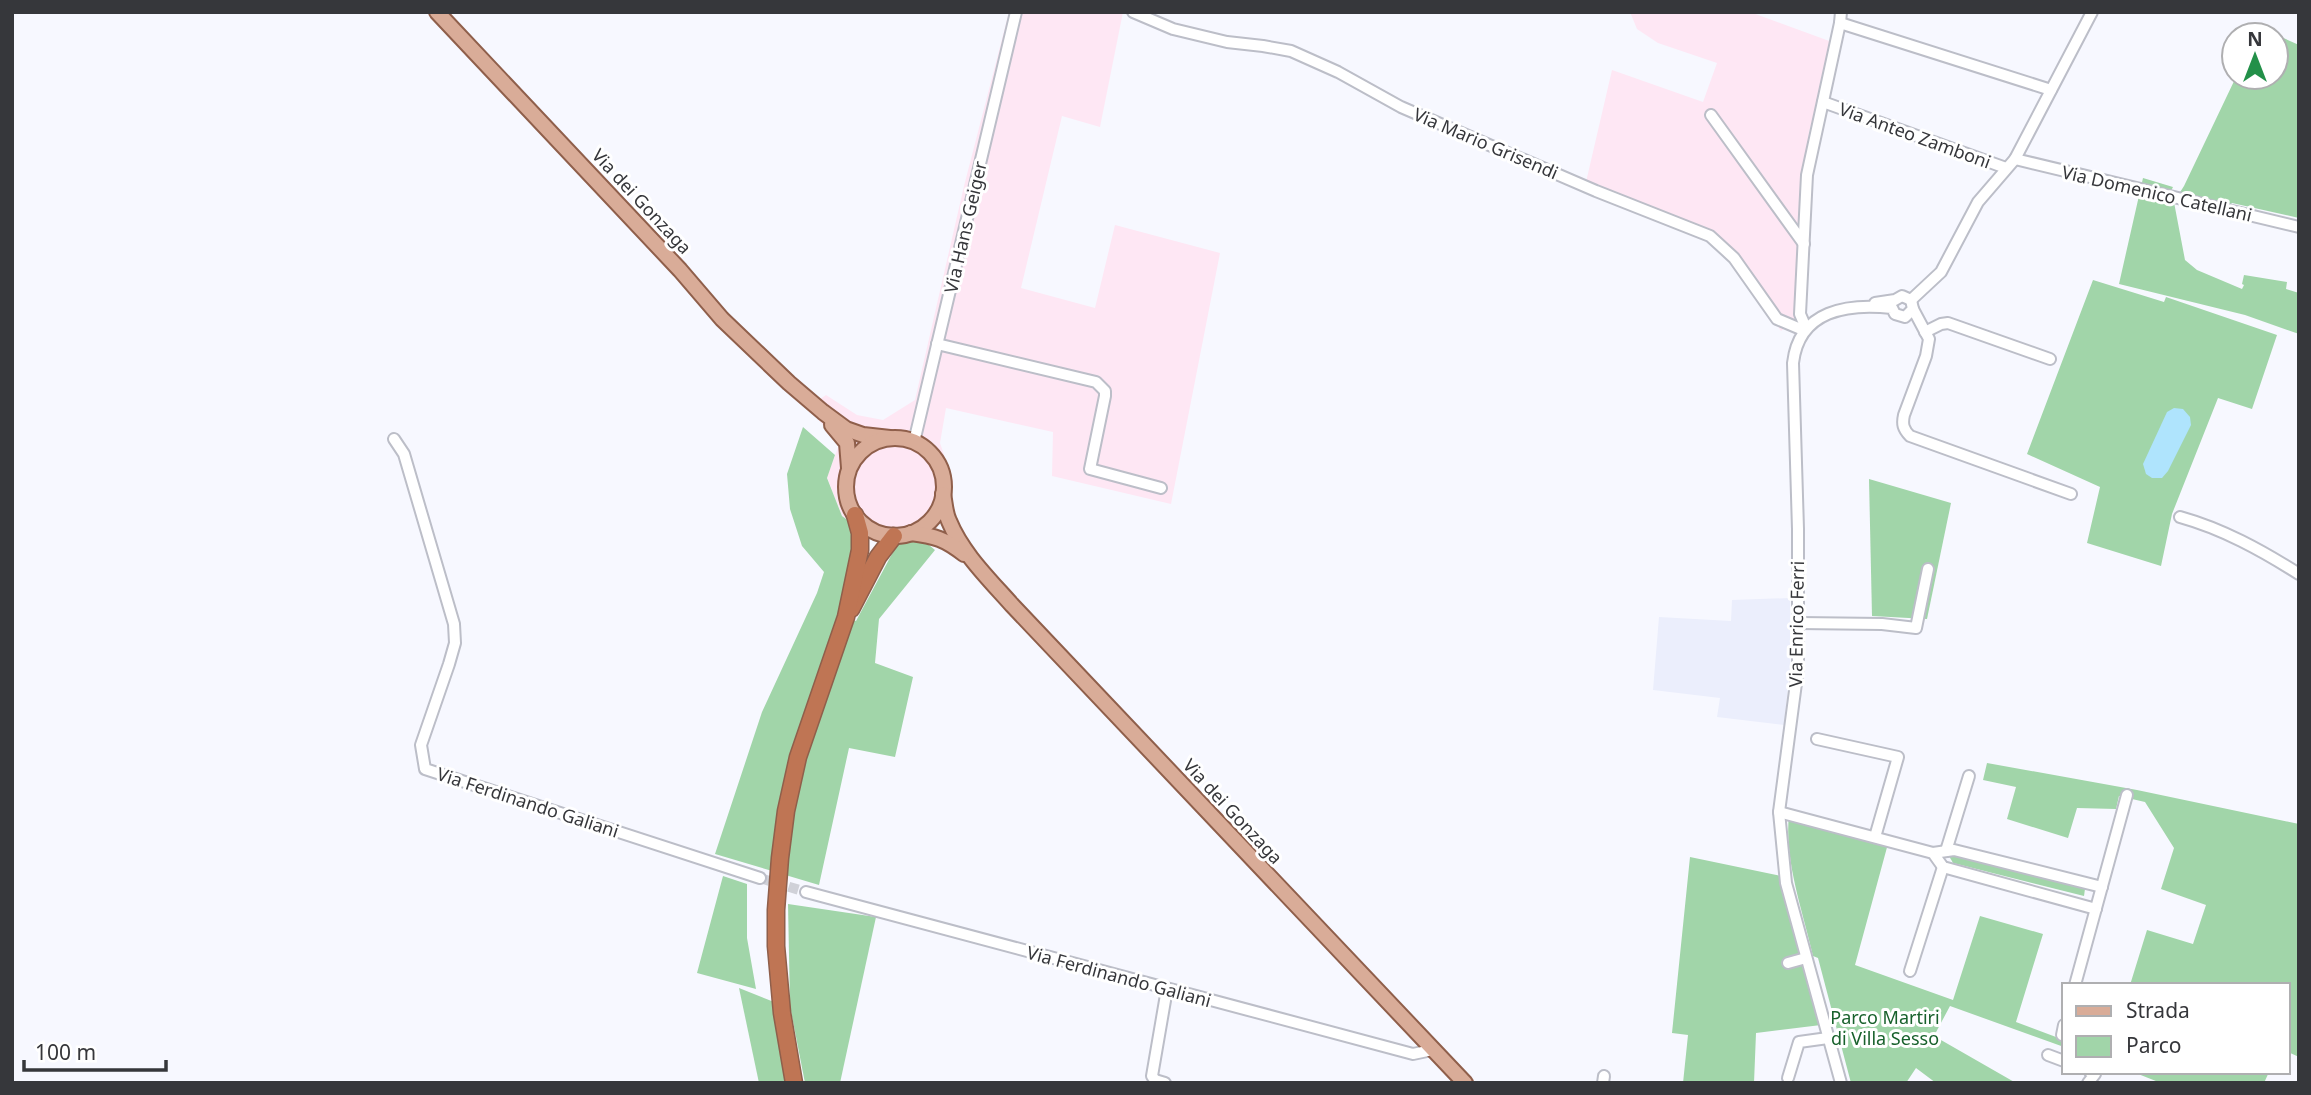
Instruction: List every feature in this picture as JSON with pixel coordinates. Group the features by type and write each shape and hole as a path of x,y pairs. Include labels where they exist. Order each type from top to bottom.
{"highway":[{"path":"794,1083 782,1013 776,946 780,858 786,811 798,757 846,617 860,550 860,533 855,515"},
{"path":"846,617 878,557 894,536"}],"main road":[{"name":"Via dei Gonzaga","path":"437,12 680,270 722,319 823,412"},
{"path":"823,412 846,429 863,435 914,442 928,451 943,478 943,494 939,507 923,527 911,533 894,536 872,530 855,515 846,492 849,468 847,443 823,412"},
{"path":"849,468 865,448 890,438"},
{"name":"Via dei Gonzaga","path":"943,494 948,519 956,536 976,564 1012,605 1465,1083"},
{"name":"Via dei Gonzaga","path":"911,533 934,536 950,543 976,564"}],"street":[{"name":"Via Hans Geiger","path":"914,442 1016,12"},
{"name":"Via Mario Grisendi","path":"1133,12 1173,29 1227,42 1291,51 1338,72 1411,111 1596,191 1710,236 1734,258 1777,318 1805,329"},
{"path":"1805,329 1828,314 1851,307 1904,305 1941,272 1978,202 2015,159 2092,12"},
{"path":"1841,18 2051,90"},
{"name":"Via Enrico Ferri","path":"1841,18 1807,175 1800,314 1805,329 1795,346 1793,363 1799,623 1796,692 1779,812 1786,883 1841,1083"},
{"name":"Via Anteo Zamboni","path":"1823,102 2006,168"},
{"path":"1711,115 1804,244"},
{"name":"Via Domenico Catellani","path":"2015,159 2299,226"},
{"path":"1904,305 1929,340 1902,424 1910,436 2071,495"},
{"path":"1924,330 1948,323 2050,359"},
{"path":"937,344 1096,382 1105,391 1105,396 1090,469 1161,488"},
{"name":"Via Ferdinando Galiani","path":"394,439 404,454 454,624 455,643 421,745 425,769 760,878"},
{"path":"2180,517 2206,524 2257,548 2299,574"},
{"path":"1799,623 1882,624 1916,628 1928,569"},
{"path":"1817,739 1898,757 1874,836"},
{"path":"1946,851 1969,776"},
{"path":"2076,983 2127,795"},
{"path":"1779,812 1933,853 1954,850 2102,887"},
{"path":"1933,853 1943,867 2096,909"},
{"path":"1910,971 1943,867"},
{"name":"Via Ferdinando Galiani","path":"806,892 1413,1054 1432,1050"},
{"path":"1787,963 1806,958"},
{"path":"1165,1083 1152,1076 1167,989"},
{"path":"1788,1078 1799,1042 1828,1038"},
{"path":"2048,1055 2062,1060"}],"shaded area":[{"path":"1009,12 1123,12 1100,127 1062,116 1021,288 1095,308 1115,225 1220,253 1171,504 1052,476 1053,432 946,408 940,443 953,481 949,507 923,540 871,538 842,516 827,477 839,445 808,407 826,395 857,415 883,420 915,400 964,186"},
{"path":"1630,12 1750,12 1832,42 1809,132 1801,193 1796,319 1781,331 1719,244 1586,182 1612,70 1703,102 1717,63 1658,43 1637,29"},
{"path":"1790,598 1790,668 1784,725 1717,717 1720,698 1653,690 1659,617 1731,621 1732,600"}],"green space":[{"path":"2290,41 2299,45 2299,218 2232,203 2226,209 2173,197 2185,260 2197,270 2242,289 2244,275 2287,282 2286,289 2299,293 2299,334 2245,315 2119,284 2143,178 2173,187 2169,195 2177,197 2229,91 2290,91"},
{"path":"2093,280 2164,302 2166,297 2277,335 2252,409 2218,398 2172,514 2161,566 2087,543 2100,487 2027,454"},
{"path":"803,427 835,455 827,478 842,516 853,524 853,550 839,614 856,621 900,539 923,540 935,550 879,619 875,663 913,677 895,757 849,748 819,885 715,854 762,712 817,593 824,572 802,546 790,509 787,474"},
{"path":"1869,479 1951,503 1927,619 1872,616"},
{"path":"1987,763 2137,790 2299,824 2299,1057 2290,1053 2290,983 2131,983 2147,930 2193,944 2206,905 2161,889 2174,848 2145,802 2119,796 2116,809 2077,808 2068,838 2007,819 2016,787 1983,780"},
{"name":"Parco Martiri di Villa Sesso","path":"1789,815 1889,840 1855,965 1953,1000 1980,916 2043,934 2016,1022 2062,1039 2062,1046 1950,1006 1934,1036 2016,1083 1936,1083 1916,1068 1906,1083 1851,1083 1818,958 1813,956 1795,886 1788,832"},
{"path":"1955,855 2085,889 2084,896 1953,863 1949,856"},
{"path":"1690,857 1781,876 1821,1025 1756,1033 1754,1083 1683,1083 1688,1035 1672,1033"},
{"path":"723,876 747,884 747,938 756,989 697,973"},
{"path":"788,904 876,917 840,1083 805,1083 790,1006"},
{"path":"739,988 774,1002 789,1083 759,1083"},
{"path":"2138,1074 2268,1074 2264,1083 2161,1083"}],"water":[{"path":"2174,408 2183,409 2190,417 2191,425 2168,471 2162,478 2152,478 2146,474 2143,464 2167,412"}],"tunnel":[{"path":"760,878 806,892"}]}
